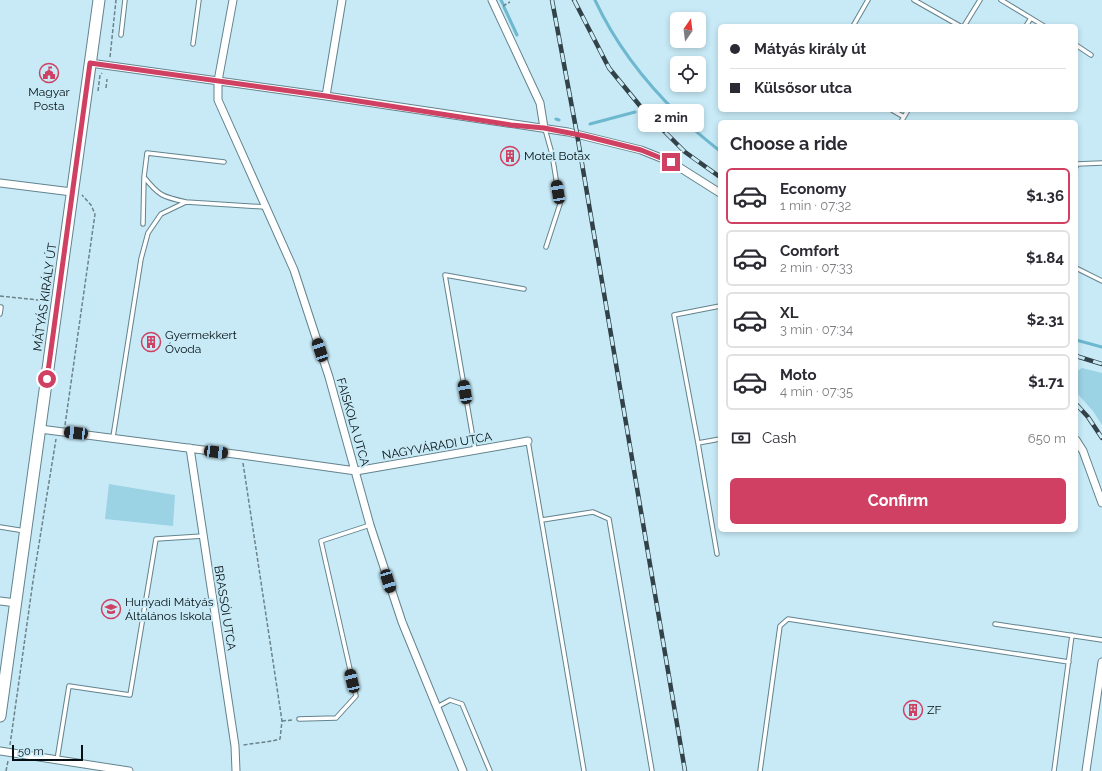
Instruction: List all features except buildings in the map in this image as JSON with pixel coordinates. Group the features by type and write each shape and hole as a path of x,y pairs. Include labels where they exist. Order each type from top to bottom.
{"main road":[{"name":"MÁTYÁS KIRÁLY ÚT","path":"0,716 57,302 77,193 98,0"}],"street":[{"name":"FAISKOLA UTCA","path":"233,0 218,82 218,100 294,270 329,377 370,525 402,622 463,771"},
{"path":"326,96 342,0"},
{"path":"492,0 540,103 544,128"},
{"path":"90,63 109,67 326,96 511,125 544,128 585,136 641,150 671,162 718,191"},
{"path":"0,183 77,193"},
{"name":"NAGYVÁRADI UTCA","path":"40,429 356,471 528,441"},
{"path":"1078,443 1083,451 1102,503"},
{"name":"BRASSÓI UTCA","path":"190,448 235,746 236,771"},
{"path":"0,601 16,603"},
{"path":"1086,771 1094,710 1101,682 1102,662"},
{"path":"0,751 129,771"}],"lane":[{"path":"121,35 125,0"},
{"path":"193,44 199,0"},
{"path":"854,24 868,0"},
{"path":"914,0 956,24"},
{"path":"965,24 980,0"},
{"path":"1001,0 1041,24"},
{"path":"1027,24 1031,18"},
{"path":"1078,46 1091,55"},
{"path":"895,112 904,117"},
{"path":"902,120 907,112"},
{"path":"544,128 552,154 560,204 546,248"},
{"path":"143,224 144,177 147,153 224,162"},
{"path":"1078,164 1102,163"},
{"path":"144,177 155,192 168,198 186,202 266,208"},
{"path":"113,438 142,259 148,233 161,214 186,202"},
{"path":"1078,269 1102,281"},
{"path":"475,450 445,274 524,289"},
{"path":"717,554 674,315 718,306"},
{"path":"0,307 0,314"},
{"path":"698,443 718,439"},
{"path":"528,441 584,771"},
{"path":"542,520 593,512 609,519 652,771"},
{"path":"299,719 336,718 356,696 321,541 370,525"},
{"path":"0,527 26,531"},
{"path":"57,760 69,686 130,695 156,539 203,536"},
{"path":"760,771 780,626 788,619 1069,662"},
{"path":"995,624 1102,640"},
{"path":"1054,771 1072,635"},
{"path":"438,707 450,700 462,704 490,771"},
{"path":"1094,710 1102,711"}],"path":[{"path":"97,97 100,75 109,67 116,0"},
{"path":"106,88 107,79"},
{"path":"6,771 55,439 64,432 95,214 91,205 77,193"},
{"path":"0,296 57,302"},
{"path":"235,746 272,742 280,738 282,721 242,455"},
{"path":"282,721 299,719"}],"shaded area":[{"path":"1082,368 1102,373 1102,425 1093,411 1078,394 1078,371"},
{"path":"109,484 175,495 173,526 105,519"}],"waterway":[{"path":"501,0 503,4"},
{"path":"595,0 621,47 654,89 684,120 718,149"},
{"path":"504,7 517,35"},
{"path":"590,124 635,112"},
{"path":"666,114 678,116"},
{"path":"1078,341 1102,347"}],"railway":[{"path":"552,0 577,134 685,771"},
{"path":"574,0 609,68 645,112 685,152 718,176"},
{"path":"1078,357 1102,364"},
{"path":"1078,406 1088,417 1102,438"}],"place":[{"name":"Magyar Posta","path":"49,73"},
{"name":"Motel Botax","path":"510,156"},
{"name":"Gyermekkert Óvoda","path":"151,342"},
{"name":"Hunyadi Mátyás Általános Iskola","path":"111,609"},
{"name":"ZF","path":"913,710"}],"route":[{"path":"47,379 90,63 124,69 326,96 511,125 568,132 641,150 671,162"}]}
